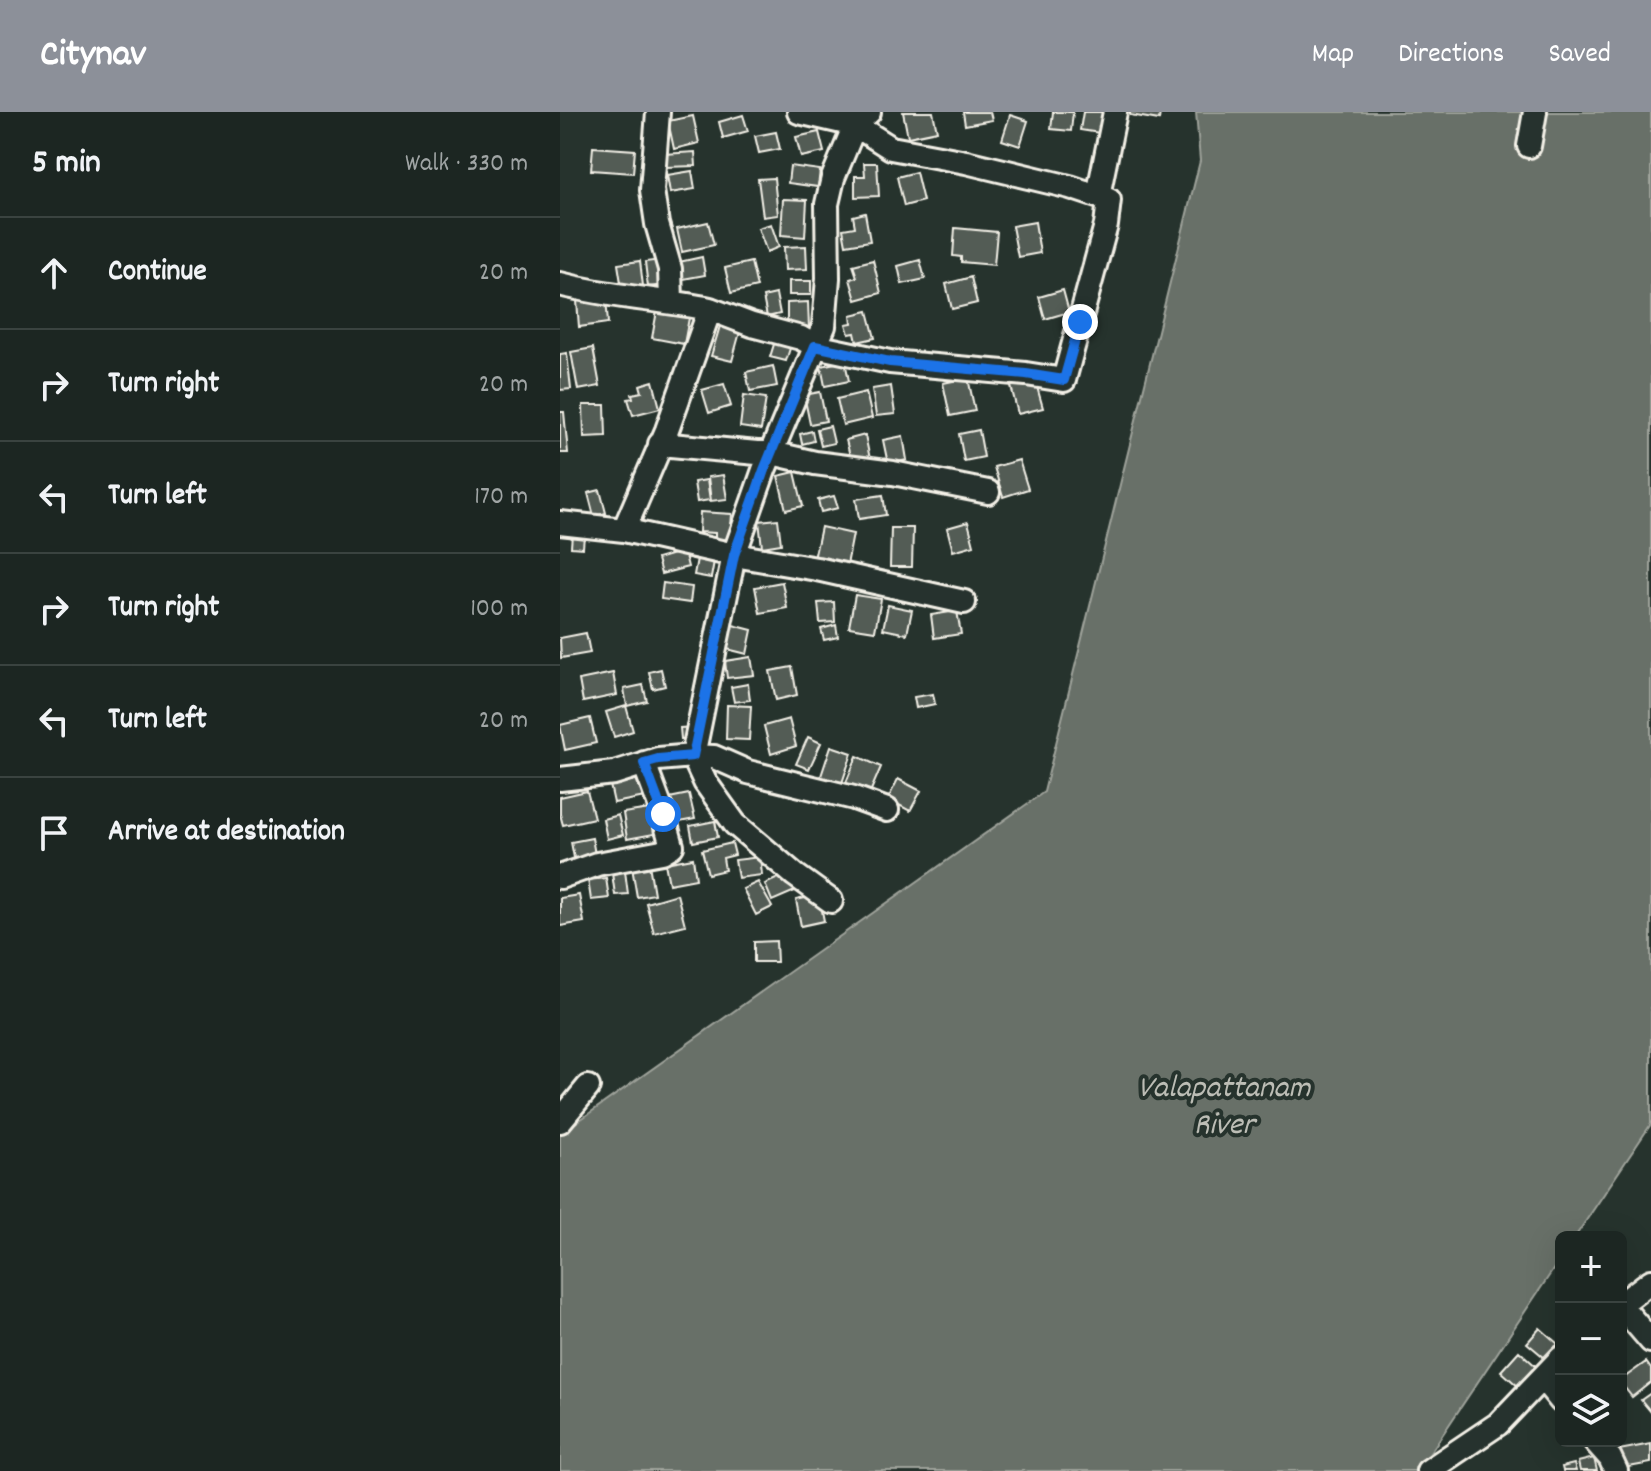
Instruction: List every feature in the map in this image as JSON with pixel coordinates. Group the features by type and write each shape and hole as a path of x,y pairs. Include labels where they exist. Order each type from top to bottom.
{"street":[{"path":"658,112 652,190 657,224 670,269 671,301"},
{"path":"560,284 710,309 752,325 801,338 815,346 890,362 1064,380 1106,225 1109,200 1070,187 966,162 891,148 850,117 799,112"},
{"path":"1098,196 1115,112"},
{"path":"1529,146 1535,112"},
{"path":"831,901 735,824 705,782 693,756 734,555 824,326 828,278 827,204 850,117"},
{"path":"624,530 710,309"},
{"path":"660,444 772,453 988,492"},
{"path":"560,523 624,530 964,602"},
{"path":"560,779 614,773 658,759 714,757 748,772 833,792 887,810"},
{"path":"560,877 597,864 662,852 672,846 644,763"},
{"path":"560,1121 588,1087"},
{"path":"1624,1303 1651,1281"},
{"path":"1627,1312 1651,1341"},
{"path":"1428,1471 1498,1424 1555,1365"},
{"path":"1543,1379 1555,1394"},
{"path":"1600,1447 1616,1471"}],"water":[{"name":"Valapattanam River","path":"1196,112 1651,112 1651,1124 1579,1231 1555,1231 1555,1267 1418,1471 560,1471 560,1134 1044,792 1200,161"}],"building":[{"path":"903,112 933,112 937,131 908,137"},
{"path":"963,112 990,112 992,120 965,125"},
{"path":"1053,112 1073,112 1071,131 1051,129"},
{"path":"1083,112 1103,112 1100,133 1080,130"},
{"path":"1130,112 1160,112 1159,120 1130,115"},
{"path":"743,115 748,131 723,138 719,122"},
{"path":"1010,115 1028,121 1020,146 1002,140"},
{"path":"693,116 699,143 674,149 668,121"},
{"path":"776,132 780,149 759,153 755,136"},
{"path":"819,132 824,152 801,157 796,137"},
{"path":"593,147 635,150 633,173 591,170"},
{"path":"695,152 696,166 665,167 664,154"},
{"path":"864,163 877,163 879,196 855,197 855,176 865,176"},
{"path":"790,166 820,170 818,187 788,183"},
{"path":"692,171 695,189 670,193 667,175"},
{"path":"916,172 923,201 904,206 897,177"},
{"path":"774,178 778,215 763,217 758,179"},
{"path":"783,199 807,200 805,237 781,235"},
{"path":"865,213 870,241 846,245 843,229 855,227 853,216"},
{"path":"708,222 714,245 682,252 677,229"},
{"path":"1035,222 1040,253 1018,257 1012,226"},
{"path":"771,224 779,247 767,252 758,228"},
{"path":"955,228 997,232 994,265 961,262 961,257 953,256"},
{"path":"806,246 807,269 785,270 784,247"},
{"path":"702,257 705,275 683,279 679,262"},
{"path":"661,260 664,285 648,287 645,262"},
{"path":"873,260 881,293 856,300 850,279 857,277 853,265"},
{"path":"920,260 925,279 902,284 898,266"},
{"path":"640,261 643,286 622,289 618,264"},
{"path":"751,262 757,287 731,293 725,268"},
{"path":"971,277 977,303 952,309 946,284"},
{"path":"789,281 811,281 811,295 789,295"},
{"path":"1063,290 1069,312 1045,319 1039,297"},
{"path":"776,294 780,314 767,317 763,297"},
{"path":"606,298 608,323 579,327 577,301"},
{"path":"808,302 809,329 787,329 787,303"},
{"path":"657,311 689,318 684,344 652,338"},
{"path":"868,311 875,338 857,342 855,333 849,334 846,324 852,323 851,315"},
{"path":"720,326 740,332 732,361 711,356"},
{"path":"775,341 791,345 786,361 770,357"},
{"path":"593,348 600,386 578,390 571,352"},
{"path":"567,353 571,389 560,390 560,354"},
{"path":"845,361 849,381 825,386 821,366"},
{"path":"773,366 777,386 750,391 746,372"},
{"path":"968,378 975,411 950,416 943,383"},
{"path":"1035,380 1043,408 1018,414 1011,386"},
{"path":"653,381 660,408 633,415 628,399 633,398 632,394 642,392 640,385"},
{"path":"724,384 731,406 709,413 702,390"},
{"path":"891,386 895,414 876,416 872,389"},
{"path":"820,392 826,421 810,424 804,395"},
{"path":"866,392 872,418 843,425 837,399"},
{"path":"744,395 766,398 761,430 740,427"},
{"path":"583,405 605,405 606,436 584,437"},
{"path":"560,412 564,412 568,453 560,453"},
{"path":"830,426 834,443 821,446 817,429"},
{"path":"979,430 984,457 964,461 959,434"},
{"path":"812,431 814,441 802,444 800,434"},
{"path":"865,435 870,459 852,464 846,440"},
{"path":"903,436 907,460 888,464 883,440"},
{"path":"1019,460 1028,489 1003,497 994,467"},
{"path":"795,472 803,506 786,510 778,476"},
{"path":"723,475 727,499 711,501 708,477"},
{"path":"707,480 710,500 697,502 694,482"},
{"path":"600,490 606,513 594,516 588,493"},
{"path":"883,495 886,515 859,519 856,499"},
{"path":"834,496 838,508 821,512 818,500"},
{"path":"700,512 732,514 730,540 715,539 715,533 699,532"},
{"path":"778,519 781,544 762,547 759,521"},
{"path":"968,522 974,545 953,551 947,528"},
{"path":"821,527 853,534 847,565 814,559"},
{"path":"891,528 913,528 912,567 890,567"},
{"path":"572,534 584,535 583,548 571,547"},
{"path":"684,551 688,567 661,574 657,559"},
{"path":"698,553 715,556 711,578 694,575"},
{"path":"782,582 787,608 760,613 755,587"},
{"path":"663,583 692,587 690,603 661,599"},
{"path":"855,595 881,599 875,631 849,627"},
{"path":"834,602 835,622 820,623 818,603"},
{"path":"888,605 912,610 907,634 883,629"},
{"path":"957,611 961,634 934,638 931,615"},
{"path":"729,624 752,630 747,654 723,648"},
{"path":"836,625 838,637 824,640 821,629"},
{"path":"586,633 590,653 561,658 560,638"},
{"path":"751,657 754,675 727,678 725,661"},
{"path":"792,667 797,695 776,700 770,671"},
{"path":"661,669 665,686 653,689 649,672"},
{"path":"613,673 617,695 583,702 579,680"},
{"path":"748,684 750,700 734,702 731,687"},
{"path":"643,685 647,701 627,706 624,689"},
{"path":"933,694 935,704 916,708 914,697"},
{"path":"727,705 751,706 749,740 726,739"},
{"path":"626,706 633,731 614,737 606,712"},
{"path":"590,718 596,743 565,750 560,725"},
{"path":"789,719 796,746 771,754 764,726"},
{"path":"694,727 694,739 681,739 680,728"},
{"path":"808,737 821,743 809,769 796,764"},
{"path":"831,746 852,753 840,789 819,782"},
{"path":"857,756 881,767 869,795 845,785"},
{"path":"646,778 650,796 614,803 610,785"},
{"path":"898,779 921,791 910,811 888,799"},
{"path":"587,791 594,818 563,825 560,797"},
{"path":"689,794 695,819 674,823 669,798"},
{"path":"650,809 654,834 627,839 623,813"},
{"path":"618,815 623,835 607,839 603,819"},
{"path":"715,821 718,837 693,842 690,826"},
{"path":"592,838 596,860 575,863 571,842"},
{"path":"732,843 735,855 723,858 725,870 708,874 702,850"},
{"path":"760,857 762,875 738,878 735,860"},
{"path":"693,858 696,879 669,884 665,863"},
{"path":"649,864 654,894 637,897 632,867"},
{"path":"625,871 628,894 615,895 612,873"},
{"path":"787,874 795,891 772,901 765,884"},
{"path":"606,878 609,898 591,900 588,880"},
{"path":"758,882 772,907 756,915 743,889"},
{"path":"677,894 685,925 654,933 646,903"},
{"path":"579,895 584,922 560,926 560,898"},
{"path":"819,895 824,921 801,926 796,900"},
{"path":"776,941 777,962 754,962 754,942"},
{"path":"1540,1328 1555,1341 1555,1347 1545,1358 1527,1343"},
{"path":"1519,1351 1538,1368 1520,1388 1501,1371"},
{"path":"1646,1362 1651,1369 1651,1382 1632,1397 1627,1391 1627,1376"},
{"path":"1651,1393 1651,1412 1641,1400"},
{"path":"1651,1444 1651,1463 1623,1468 1619,1450"},
{"path":"1594,1458 1597,1471 1580,1471 1578,1462"},
{"path":"1574,1464 1576,1471 1563,1471 1562,1467"}],"route":[{"path":"663,814 644,763 693,756 734,555 764,470 815,346 890,362 1064,380 1080,322"}]}
